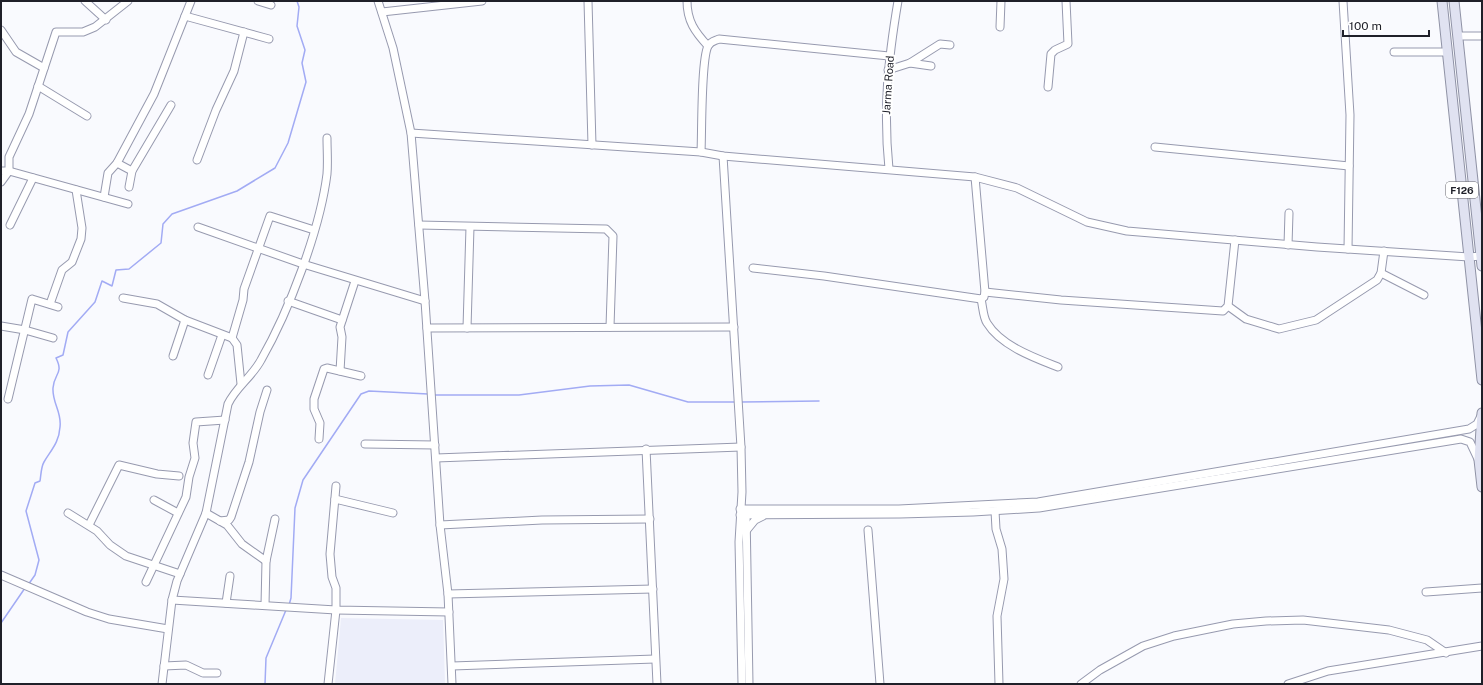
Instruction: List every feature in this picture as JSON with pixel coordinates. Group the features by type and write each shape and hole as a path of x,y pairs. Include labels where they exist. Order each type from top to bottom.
{"main road":[{"name":"F126","path":"1442,1 1482,380"},
{"name":"F126","path":"1454,1 1482,266"},
{"path":"1482,412 1478,460 1482,487"}],"street":[{"path":"85,1 106,20"},
{"path":"1,182 9,171 9,158 28,117 56,32 83,32 99,26 128,1"},
{"path":"104,197 107,175 117,163 154,94 191,1"},
{"path":"258,1 271,4"},
{"path":"378,1 399,71 411,133 426,301 440,525 448,594 452,684"},
{"path":"382,12 482,1"},
{"path":"588,1 592,145"},
{"path":"687,1 687,12 691,24 708,46"},
{"name":"Jarma Road","path":"889,169 886,140 885,104 889,56 898,1"},
{"path":"1000,27 1001,1"},
{"path":"1048,87 1051,54 1055,50 1068,44 1066,1"},
{"path":"1342,1 1350,115 1348,249"},
{"path":"185,16 269,39"},
{"path":"2,32 16,52 44,68"},
{"path":"197,160 216,110 234,71 244,32"},
{"path":"1458,36 1482,36"},
{"path":"701,152 705,64 708,46 711,42 719,39 889,56"},
{"path":"888,70 910,63 940,44 950,45"},
{"path":"1394,52 1448,52"},
{"path":"910,63 931,66"},
{"path":"38,86 86,116"},
{"path":"129,187 132,171 171,105"},
{"path":"411,133 701,152 723,156 975,177 1017,188 1097,225 1147,234 1469,257 1481,256"},
{"path":"162,684 172,600 180,574 206,513 230,400 241,384 260,363 303,264 314,230 326,176 327,138"},
{"path":"1155,147 1349,166"},
{"path":"723,156 743,494 742,684"},
{"path":"117,163 132,171"},
{"path":"1,171 9,171 128,204"},
{"path":"975,177 985,292 981,299 987,322 1002,338 1029,356 1058,367"},
{"path":"10,225 33,178"},
{"path":"50,304 62,270 72,262 81,239 82,228 76,190"},
{"path":"1288,245 1289,213"},
{"path":"232,338 243,300 244,289 271,216 314,230"},
{"path":"419,225 601,228 610,232 613,236 610,327"},
{"path":"198,226 303,264 355,281 426,301"},
{"path":"467,328 470,227"},
{"path":"985,292 1061,300 1223,311 1228,306 1235,240"},
{"path":"1228,306 1246,319 1279,329 1316,320 1377,280 1381,273 1384,251"},
{"path":"753,268 824,276 981,299"},
{"path":"1381,273 1424,294"},
{"path":"340,371 342,335 339,330 355,281"},
{"path":"8,399 32,298 58,307"},
{"path":"122,298 157,304 185,320 232,338 237,345 241,384"},
{"path":"288,301 342,320"},
{"path":"173,356 185,320"},
{"path":"1,326 25,330 52,338"},
{"path":"427,328 734,327"},
{"path":"208,375 222,335"},
{"path":"319,439 320,423 314,409 314,399 324,369 361,376"},
{"path":"220,521 229,520 231,517 248,462 260,412 268,390"},
{"path":"743,494 750,504 765,512 899,509 1038,502 1469,429 1477,424 1482,412"},
{"path":"146,582 186,497 189,477 195,458 193,443 196,422 225,420"},
{"path":"743,512 900,514 995,511 1052,506 1461,439 1470,442 1473,445 1478,460"},
{"path":"365,444 435,445"},
{"path":"436,458 646,449 741,447"},
{"path":"646,449 657,684"},
{"path":"89,525 119,465 157,474 179,476"},
{"path":"328,684 336,610 336,588 332,577 330,554 336,486"},
{"path":"335,499 393,512"},
{"path":"154,500 178,513"},
{"path":"995,511 996,529 1002,549 1004,579 997,616 999,684"},
{"path":"743,512 746,531 749,684"},
{"path":"746,531 755,520 765,512"},
{"path":"68,513 100,533 118,552 180,574"},
{"path":"206,513 226,525 242,544 266,561"},
{"path":"265,605 266,561 275,519"},
{"path":"440,525 542,520 650,519"},
{"path":"868,530 880,684"},
{"path":"1,575 16,580 68,605 109,619 168,629"},
{"path":"226,603 230,576"},
{"path":"1426,592 1482,588"},
{"path":"448,594 653,589"},
{"path":"172,600 336,610 449,612"},
{"path":"1081,684 1100,670 1143,646 1174,636 1233,624 1266,621 1303,620 1389,630 1427,640 1446,653"},
{"path":"1288,684 1328,671 1368,663 1446,653 1482,646"},
{"path":"452,666 655,659"},
{"path":"164,666 186,665 204,673 217,673"}],"shaded area":[{"path":"341,618 443,620 445,684 335,684"}],"waterway":[{"path":"28,585 35,575 39,560 26,511 35,483 40,481 43,464 54,446 59,433 60,417 53,393 54,383 59,371 56,358 63,355 68,332 95,302 102,281 112,286 116,270 129,269 161,243 163,224 172,214 237,191 275,168 288,143 306,82 302,63 305,50 297,26 299,7 297,1"},
{"path":"434,395 519,395 590,386 629,385 688,402 736,402"},
{"path":"289,605 291,598 295,508 303,480 361,394 369,391 428,394"},
{"path":"741,402 819,401"},
{"path":"1,623 25,588"},
{"path":"265,684 266,658 286,610"}]}
